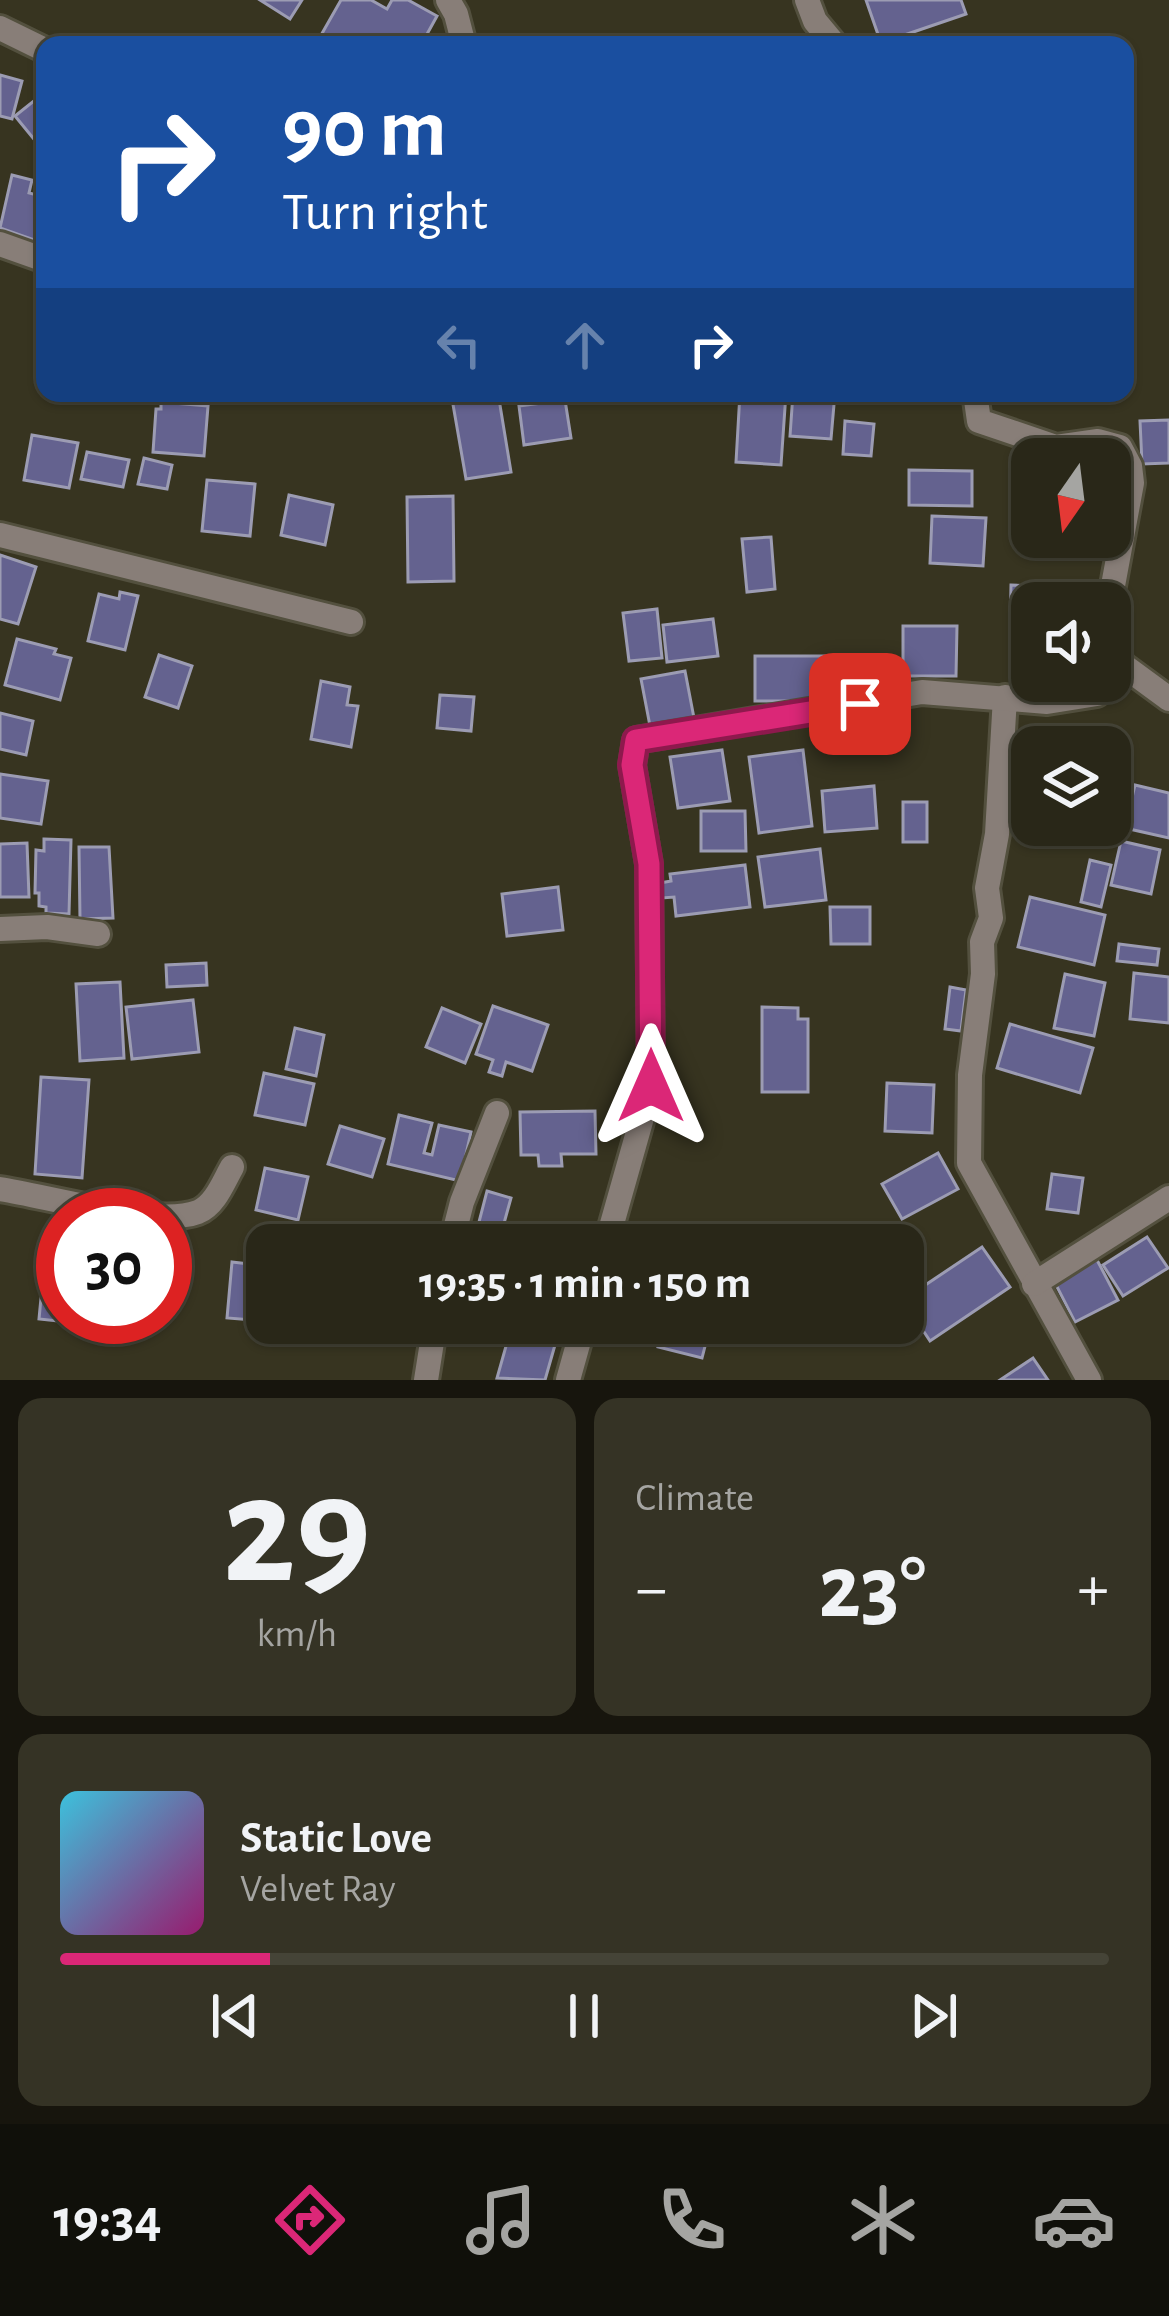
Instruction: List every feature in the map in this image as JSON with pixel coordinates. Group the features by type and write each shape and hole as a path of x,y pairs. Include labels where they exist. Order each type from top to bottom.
{"street":[{"path":"448,0 462,36"},
{"path":"807,0 828,36"},
{"path":"0,28 36,46"},
{"path":"0,244 36,257"},
{"path":"976,402 979,421 1056,447 1098,441 1120,447 1132,483 1114,582"},
{"path":"0,535 351,622"},
{"path":"1131,681 1169,699"},
{"path":"612,1224 651,1086 649,864 632,765 636,740 922,692 1011,698"},
{"path":"1005,697 997,834 987,888 991,918 982,941 969,1163 1089,1380"},
{"path":"0,929 47,927 98,934"},
{"path":"456,1224 497,1113"},
{"path":"0,1189 110,1211 178,1215 211,1204 232,1167"},
{"path":"1034,1284 1169,1198"},
{"path":"426,1380 432,1344"},
{"path":"568,1380 578,1344"}],"building":[{"path":"260,0 302,0 290,19"},
{"path":"341,0 371,0 387,9 392,0 408,0 437,16 426,36 321,36"},
{"path":"866,0 961,0 966,14 902,36 879,36"},
{"path":"0,75 22,81 12,119 0,116"},
{"path":"36,99 36,142 15,116"},
{"path":"12,175 32,180 29,193 36,195 36,241 0,228"},
{"path":"161,402 208,406 204,456 153,452 156,409 161,409"},
{"path":"453,402 499,402 511,472 466,479"},
{"path":"565,402 571,438 524,445 519,406"},
{"path":"739,402 785,402 781,465 736,462"},
{"path":"792,402 834,402 831,439 790,436"},
{"path":"1169,420 1169,463 1142,464 1140,421"},
{"path":"845,421 874,424 871,456 843,454"},
{"path":"32,435 78,443 69,488 24,480"},
{"path":"87,452 129,460 123,487 81,479"},
{"path":"144,458 172,465 167,489 138,484"},
{"path":"909,470 972,471 972,506 909,505"},
{"path":"207,480 255,484 250,536 202,531"},
{"path":"289,495 333,505 325,545 281,535"},
{"path":"453,496 454,581 408,582 407,497"},
{"path":"932,516 986,518 983,566 930,563"},
{"path":"771,537 775,589 747,592 742,539"},
{"path":"0,555 36,567 18,624 0,619"},
{"path":"120,592 138,596 125,650 88,641 99,594 119,599"},
{"path":"657,609 662,658 629,661 623,613"},
{"path":"713,619 718,656 667,662 663,625"},
{"path":"903,626 957,626 956,676 903,676"},
{"path":"17,639 71,658 60,700 5,685"},
{"path":"159,655 192,666 178,708 145,697"},
{"path":"755,656 829,656 830,701 755,701"},
{"path":"685,671 694,718 650,726 641,679"},
{"path":"321,681 350,687 347,705 358,706 351,747 311,739"},
{"path":"440,695 474,697 471,731 437,728"},
{"path":"0,713 33,721 26,755 0,749"},
{"path":"722,750 730,801 678,808 670,757"},
{"path":"803,750 812,826 759,833 749,757"},
{"path":"0,774 48,781 41,824 0,818"},
{"path":"1135,785 1169,793 1169,838 1131,829"},
{"path":"874,786 877,828 825,832 822,791"},
{"path":"903,802 927,802 927,842 903,842"},
{"path":"701,811 745,811 746,851 701,851"},
{"path":"44,839 71,840 69,914 46,913 46,907 39,906 36,850 44,851"},
{"path":"27,843 29,897 0,897 0,844"},
{"path":"1131,843 1160,850 1151,894 1111,885 1120,846"},
{"path":"79,847 109,847 113,918 80,919"},
{"path":"820,849 826,900 765,907 758,857"},
{"path":"1090,860 1111,865 1101,907 1081,902"},
{"path":"745,865 750,907 676,916 674,897 662,898 660,883 671,881 670,874"},
{"path":"558,887 563,930 507,936 502,894"},
{"path":"1030,897 1105,915 1094,965 1018,947"},
{"path":"830,907 870,907 870,944 831,944"},
{"path":"1119,944 1159,949 1157,965 1117,961"},
{"path":"206,963 207,985 167,987 166,965"},
{"path":"1134,973 1169,977 1169,1023 1130,1019"},
{"path":"1065,974 1105,983 1094,1036 1054,1028"},
{"path":"120,982 124,1058 80,1061 76,984"},
{"path":"950,987 966,990 961,1031 945,1029"},
{"path":"193,1000 199,1052 132,1059 126,1007"},
{"path":"493,1006 548,1025 532,1071 506,1062 502,1076 489,1072 493,1060 476,1054"},
{"path":"762,1007 798,1008 798,1019 808,1019 808,1092 762,1092"},
{"path":"442,1008 481,1024 465,1063 426,1047"},
{"path":"1010,1024 1093,1048 1080,1093 997,1068"},
{"path":"295,1028 324,1035 316,1076 286,1069"},
{"path":"264,1073 314,1084 305,1125 255,1115"},
{"path":"41,1077 89,1080 82,1178 35,1174"},
{"path":"887,1083 934,1085 932,1133 885,1131"},
{"path":"595,1111 596,1154 561,1154 562,1166 539,1166 538,1155 521,1155 520,1112"},
{"path":"399,1115 432,1123 424,1153 432,1155 439,1125 471,1132 460,1181 388,1164"},
{"path":"340,1126 384,1139 372,1177 328,1164"},
{"path":"938,1153 958,1189 902,1219 882,1184"},
{"path":"265,1168 308,1177 298,1220 256,1210"},
{"path":"1052,1174 1083,1178 1078,1213 1047,1209"},
{"path":"487,1191 511,1198 504,1224 478,1224"},
{"path":"1147,1237 1168,1268 1123,1296 1103,1265"},
{"path":"982,1247 1010,1287 930,1341 924,1332 924,1286"},
{"path":"1096,1258 1118,1300 1075,1322 1053,1279"},
{"path":"232,1262 246,1264 246,1320 227,1318"},
{"path":"507,1344 555,1344 545,1380 497,1378"},
{"path":"659,1344 706,1344 702,1358"},
{"path":"1033,1358 1048,1380 1000,1380"}],"route":[{"path":"651,1086 649,864 632,765 636,740 860,704"}]}
